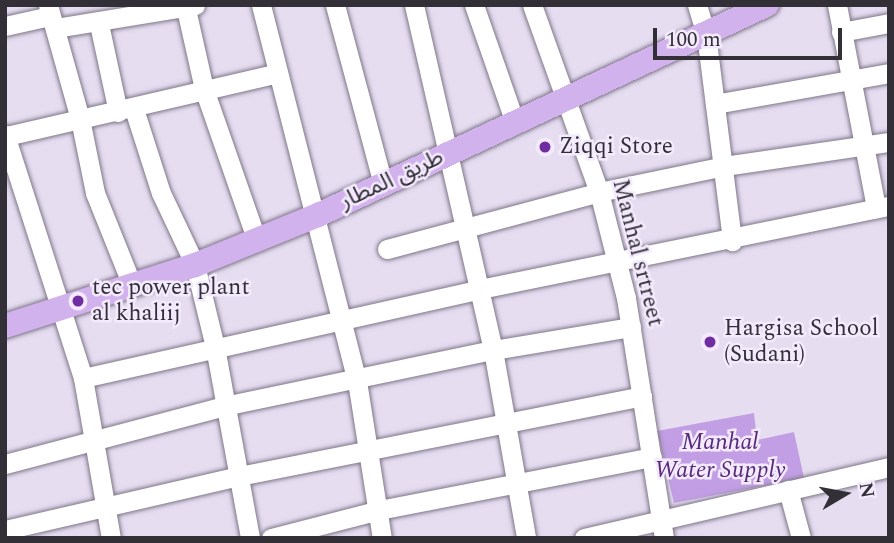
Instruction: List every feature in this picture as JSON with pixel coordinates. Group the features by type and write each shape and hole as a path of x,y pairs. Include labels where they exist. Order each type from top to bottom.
{"main road":[{"name":"طريق المطار","path":"5,326 62,310 195,265 317,215 448,155 566,96 767,5"}],"street":[{"path":"261,5 317,215 357,381 382,538"},
{"path":"335,5 383,184"},
{"path":"414,5 494,350 526,538"},
{"path":"474,5 514,121"},
{"name":"Manhal srtreet","path":"532,5 599,192 631,327 663,529"},
{"path":"696,5 706,34 732,241"},
{"path":"83,378 480,289 732,241 882,207 865,145 837,5"},
{"path":"5,26 51,16 99,24 190,7 204,89 256,238"},
{"path":"51,16 80,119 103,220 132,285"},
{"path":"841,32 889,23"},
{"path":"99,24 126,110 195,265 215,347 250,538"},
{"path":"111,538 83,378 6,135 126,110 278,73"},
{"path":"715,104 889,73"},
{"path":"387,249 599,192 724,166 889,142"},
{"path":"5,464 93,443 224,406 357,381 494,350 631,327"},
{"path":"5,530 106,510 239,476 508,426 642,397"},
{"path":"271,538 379,510 519,485 652,457"},
{"path":"584,538 663,529 788,491 889,467"},
{"path":"788,491 801,538"}],"water":[{"name":"Manhal Water Supply","path":"754,413 757,440 794,432 804,478 674,503 657,431"}],"place":[{"name":"Ziqqi Store","path":"545,147"},
{"name":"tec power plant al khaliij","path":"78,301"},
{"name":"Hargisa School (Sudani)","path":"710,342"}]}
